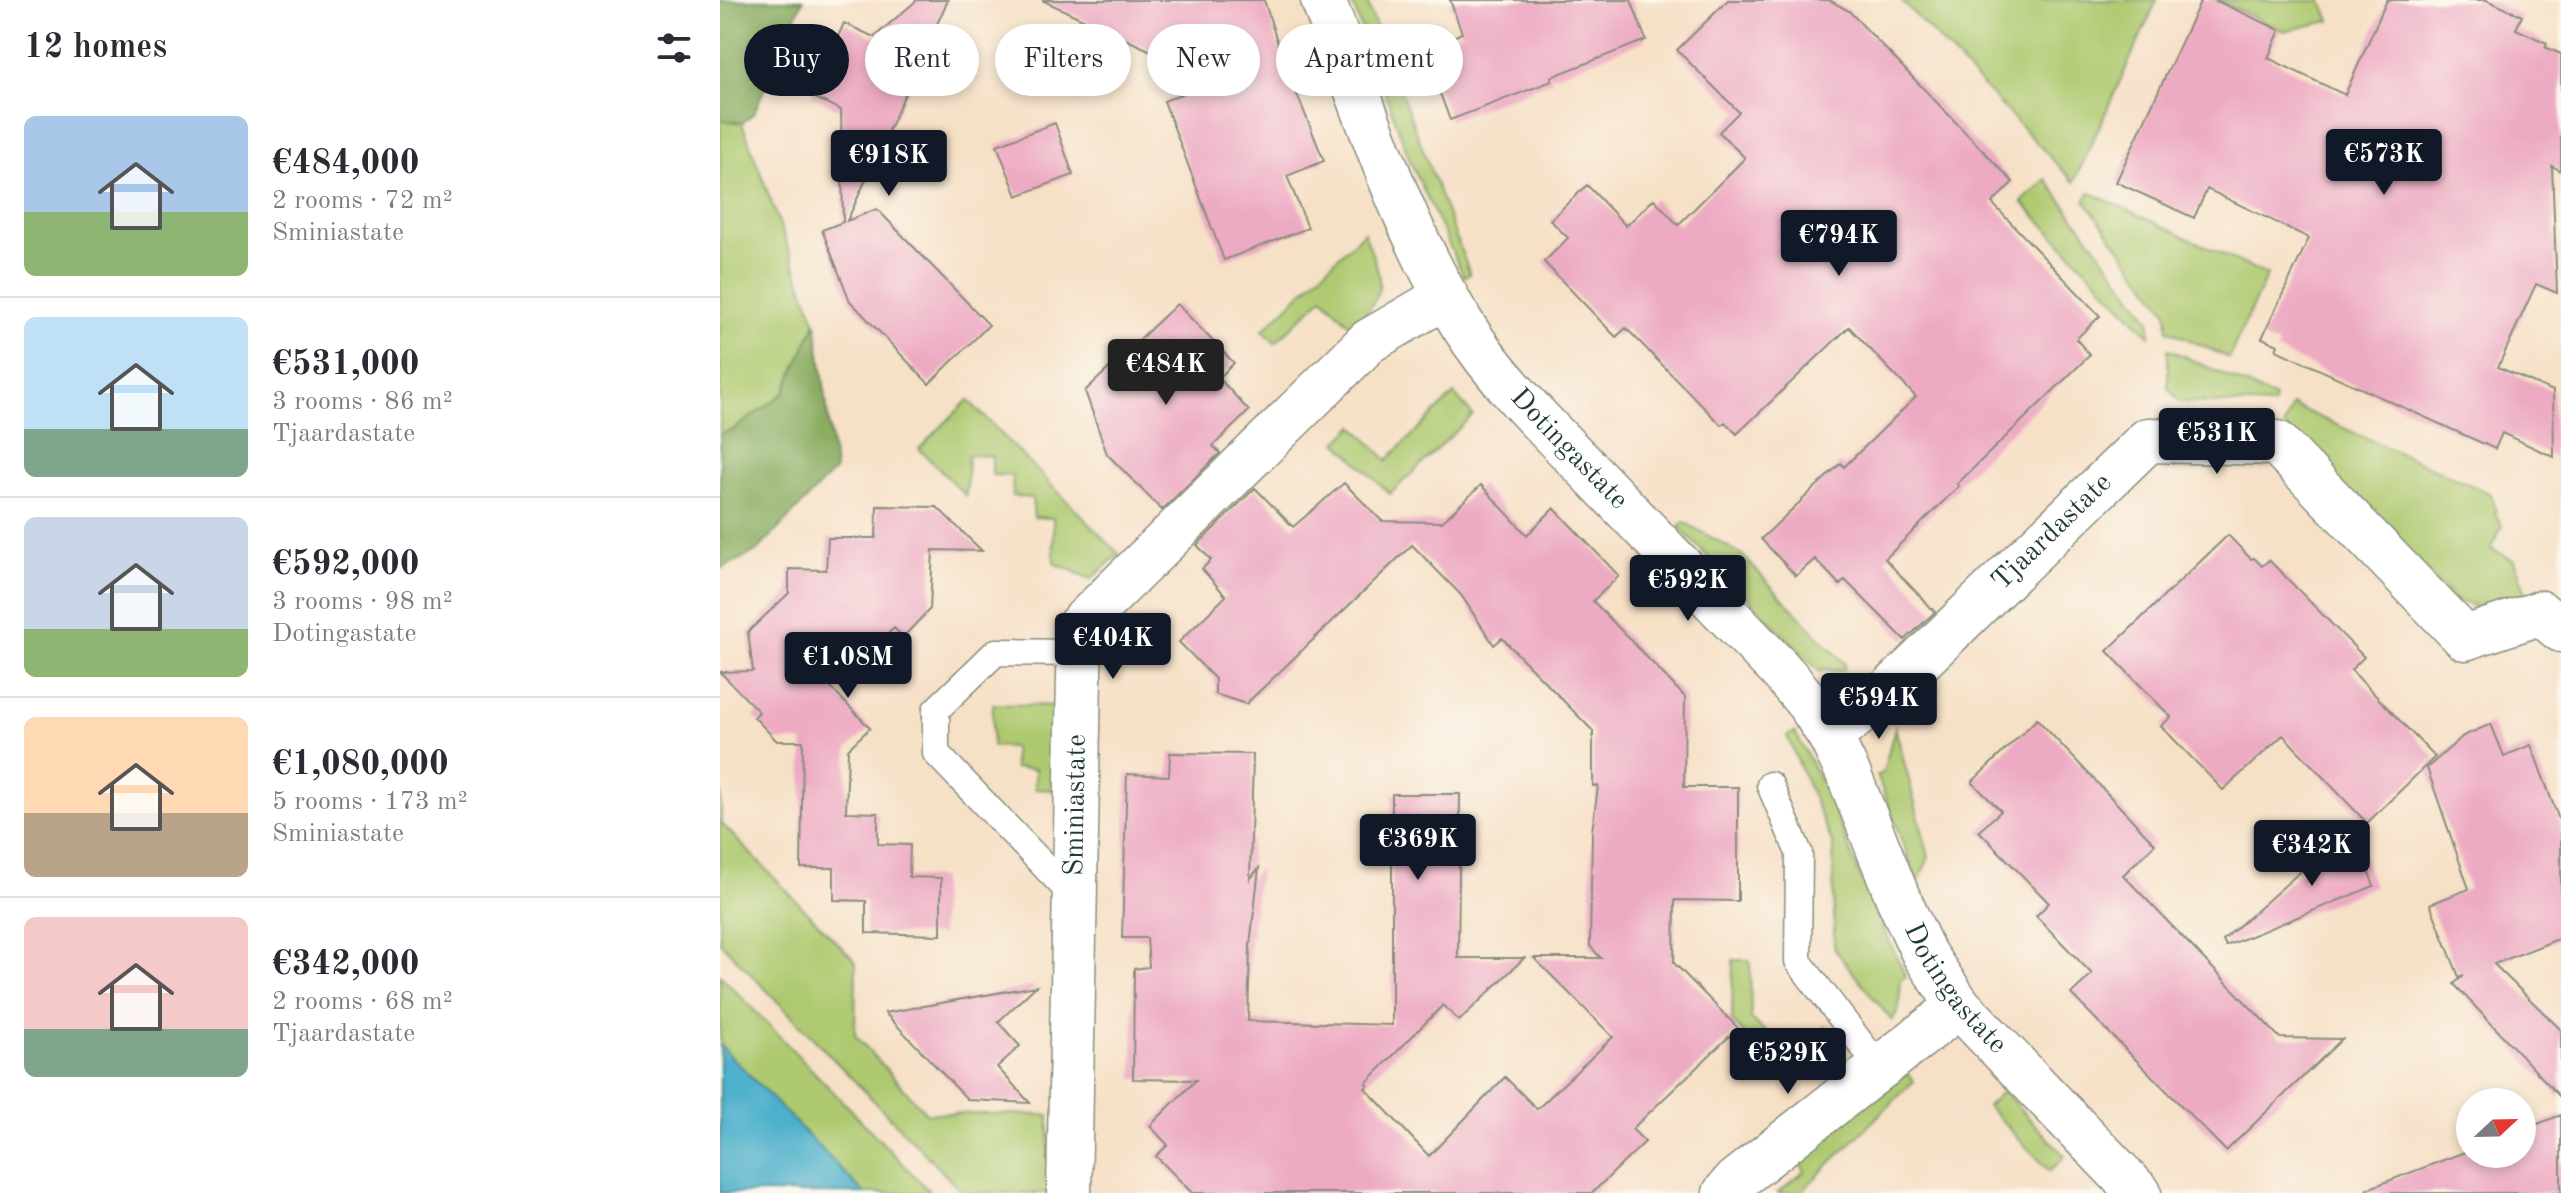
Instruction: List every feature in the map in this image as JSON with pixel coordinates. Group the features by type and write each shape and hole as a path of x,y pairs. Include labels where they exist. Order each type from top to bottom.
{"street":[{"name":"Dotingastate","path":"1323,0 1404,212 1446,296 1483,354 1530,410 1783,673 1809,704 1830,736 1848,773 1924,954 1959,1006 2139,1193"},
{"name":"Sminiastate","path":"1069,1193 1080,625 1369,341 1446,296"},
{"name":"Tjaardastate","path":"1830,736 1892,688 2148,440 2277,443 2465,638 2540,613 2561,630"},
{"path":"1725,1193 1735,1181 1959,1006"}],"lane":[{"path":"1075,898 936,753 936,710 996,652 1080,653"},
{"path":"1770,785 1799,853 1798,961 1879,1067"}],"green space":[{"path":"720,0 803,0 793,24 744,24 744,96 761,96 754,113 742,123 720,120"},
{"path":"1351,0 1366,0 1375,24 1360,24"},
{"path":"1901,0 2157,0 2074,182"},
{"path":"2216,0 2322,1 2330,21 2284,31"},
{"path":"1386,96 1402,96 1470,274 1464,277 1411,163"},
{"path":"720,120 742,123 816,323 784,393 733,430 720,434"},
{"path":"2046,179 2150,320 2150,336 2022,202"},
{"path":"2089,192 2267,275 2229,358 2168,330 2167,312 2085,201"},
{"path":"1364,232 1379,283 1378,293 1365,314 1352,327 1323,297 1275,343 1263,330"},
{"path":"816,323 835,470 757,551 720,569 720,434 733,430 784,393"},
{"path":"2168,349 2275,398 2273,405 2180,402 2168,388"},
{"path":"1454,394 1473,415 1390,494 1337,442 1354,426 1387,460"},
{"path":"968,400 1119,554 1091,579 1054,563 1053,518 1034,517 1032,498 1013,496 1012,476 992,475 992,456 968,455 966,496 919,449"},
{"path":"2292,405 2491,494 2502,526 2491,549 2514,560 2530,604 2479,608 2455,600 2284,426"},
{"path":"1684,522 1741,554 1845,664 1844,669 1824,669 1820,672 1679,527"},
{"path":"993,704 1058,706 1056,790 1035,789 1035,769 1014,768 1013,747 992,746"},
{"path":"1895,727 1929,857 1918,883 1877,775 1883,773"},
{"path":"1795,732 1826,791 1872,906 1906,976 1901,979 1899,1008 1892,1021 1834,949 1833,845 1787,736"},
{"path":"720,774 721,823 856,962 855,1035 926,1113 1049,1115 1049,1193 963,1193 720,942"},
{"path":"1733,960 1750,960 1751,1018 1796,1061 1825,1027 1840,1047 1791,1083 1732,1021"},
{"path":"720,975 931,1193 864,1193 720,1045"},
{"path":"1907,1072 1914,1081 1800,1193 1778,1193 1805,1171 1794,1157"},
{"path":"2003,1091 2065,1156 2050,1171 1987,1106"}],"water":[{"path":"720,1045 864,1193 720,1193"}],"building":[{"path":"917,0 948,0 937,24 889,24"},
{"path":"1042,0 1264,0 1276,38 1276,96 1298,96 1324,161 1287,176 1308,228 1224,260 1164,101 1177,96 1260,96 1260,24 1147,24 1147,49 1131,42 1131,24 1093,24"},
{"path":"1450,0 1631,0 1646,40 1551,77 1552,81 1450,120 1441,96 1463,96 1463,24 1459,24"},
{"path":"1728,0 1829,0 1849,11 2013,182 1992,203 2100,316 2076,339 2090,355 1885,559 1935,612 1905,640 1845,580 1840,585 1815,559 1796,576 1761,539 1841,463 1844,467 1916,397 1849,327 1737,434 1725,422 1721,425 1626,328 1616,337 1544,262 1568,238 1550,220 1587,185 1626,226 1654,199 1678,225 1745,158 1719,132 1739,112 1677,50"},
{"path":"2201,0 2215,0 2280,30 2268,58 2345,95 2387,0 2487,0 2522,16 2516,29 2547,43 2545,47 2561,54 2561,171 2552,166 2557,293 2536,284 2498,367 2553,391 2554,457 2502,433 2495,449 2276,350 2278,345 2262,338 2309,238 2207,189 2194,218 2116,182"},
{"path":"849,25 865,33 865,96 904,96 847,221 877,209 989,325 929,384 850,301 822,230 843,222 841,110 811,96 849,96"},
{"path":"1055,123 1073,175 1017,196 997,145"},
{"path":"1177,304 1234,363 1219,378 1249,411 1213,446 1220,453 1162,510 1107,454 1085,391"},
{"path":"1344,483 1382,521 1442,522 1481,485 1527,535 1554,508 1619,576 1593,601 1685,697 1684,787 1738,787 1738,901 1675,900 1674,963 1738,1028 1632,1129 1645,1142 1592,1193 1192,1193 1156,1156 1168,1145 1150,1126 1196,1080 1133,1079 1134,969 1149,967 1147,938 1122,938 1127,774 1169,776 1170,753 1253,754 1250,879 1259,868 1250,945 1248,1021 1392,1025 1392,794 1460,794 1458,958 1524,958 1459,1021 1443,1005 1366,1083 1365,1088 1429,1156 1505,1077 1537,1109 1613,1037 1534,958 1601,958 1590,946 1592,832 1598,786 1593,786 1593,731 1502,638 1494,645 1461,595 1412,545 1246,704 1215,694 1215,679 1179,642 1226,596 1202,569 1211,560 1197,545 1255,488 1293,527"},
{"path":"877,506 937,507 982,551 933,550 930,609 903,637 894,628 830,687 870,728 848,749 846,812 878,813 878,844 910,845 909,877 941,878 941,935 866,933 866,901 834,900 834,868 801,868 803,741 777,741 754,717 759,712 720,672 753,671 748,632 789,593 789,569 826,570 828,538 876,538"},
{"path":"2228,535 2262,566 2269,560 2364,657 2351,670 2435,757 2367,823 2283,735 2223,790 2161,726 2171,717 2107,651"},
{"path":"2037,719 2155,844 2123,875 2280,1038 2342,1039 2226,1151 2071,994 2092,974 2036,916 2049,903 1979,831 2001,811 1972,782"},
{"path":"2491,724 2504,756 2531,745 2561,825 2561,938 2494,964 2561,1030 2561,1098 2454,984 2464,975 2459,977 2430,904 2469,889 2427,768 2463,736"},
{"path":"2352,826 2374,886 2226,946 2223,940"},
{"path":"1036,986 998,1022 1020,1046 997,1067 1030,1103 968,1100 885,1013"},
{"path":"2561,1115 2561,1193 2368,1193 2367,1189 2456,1155 2456,1168 2536,1168 2536,1125"}]}
